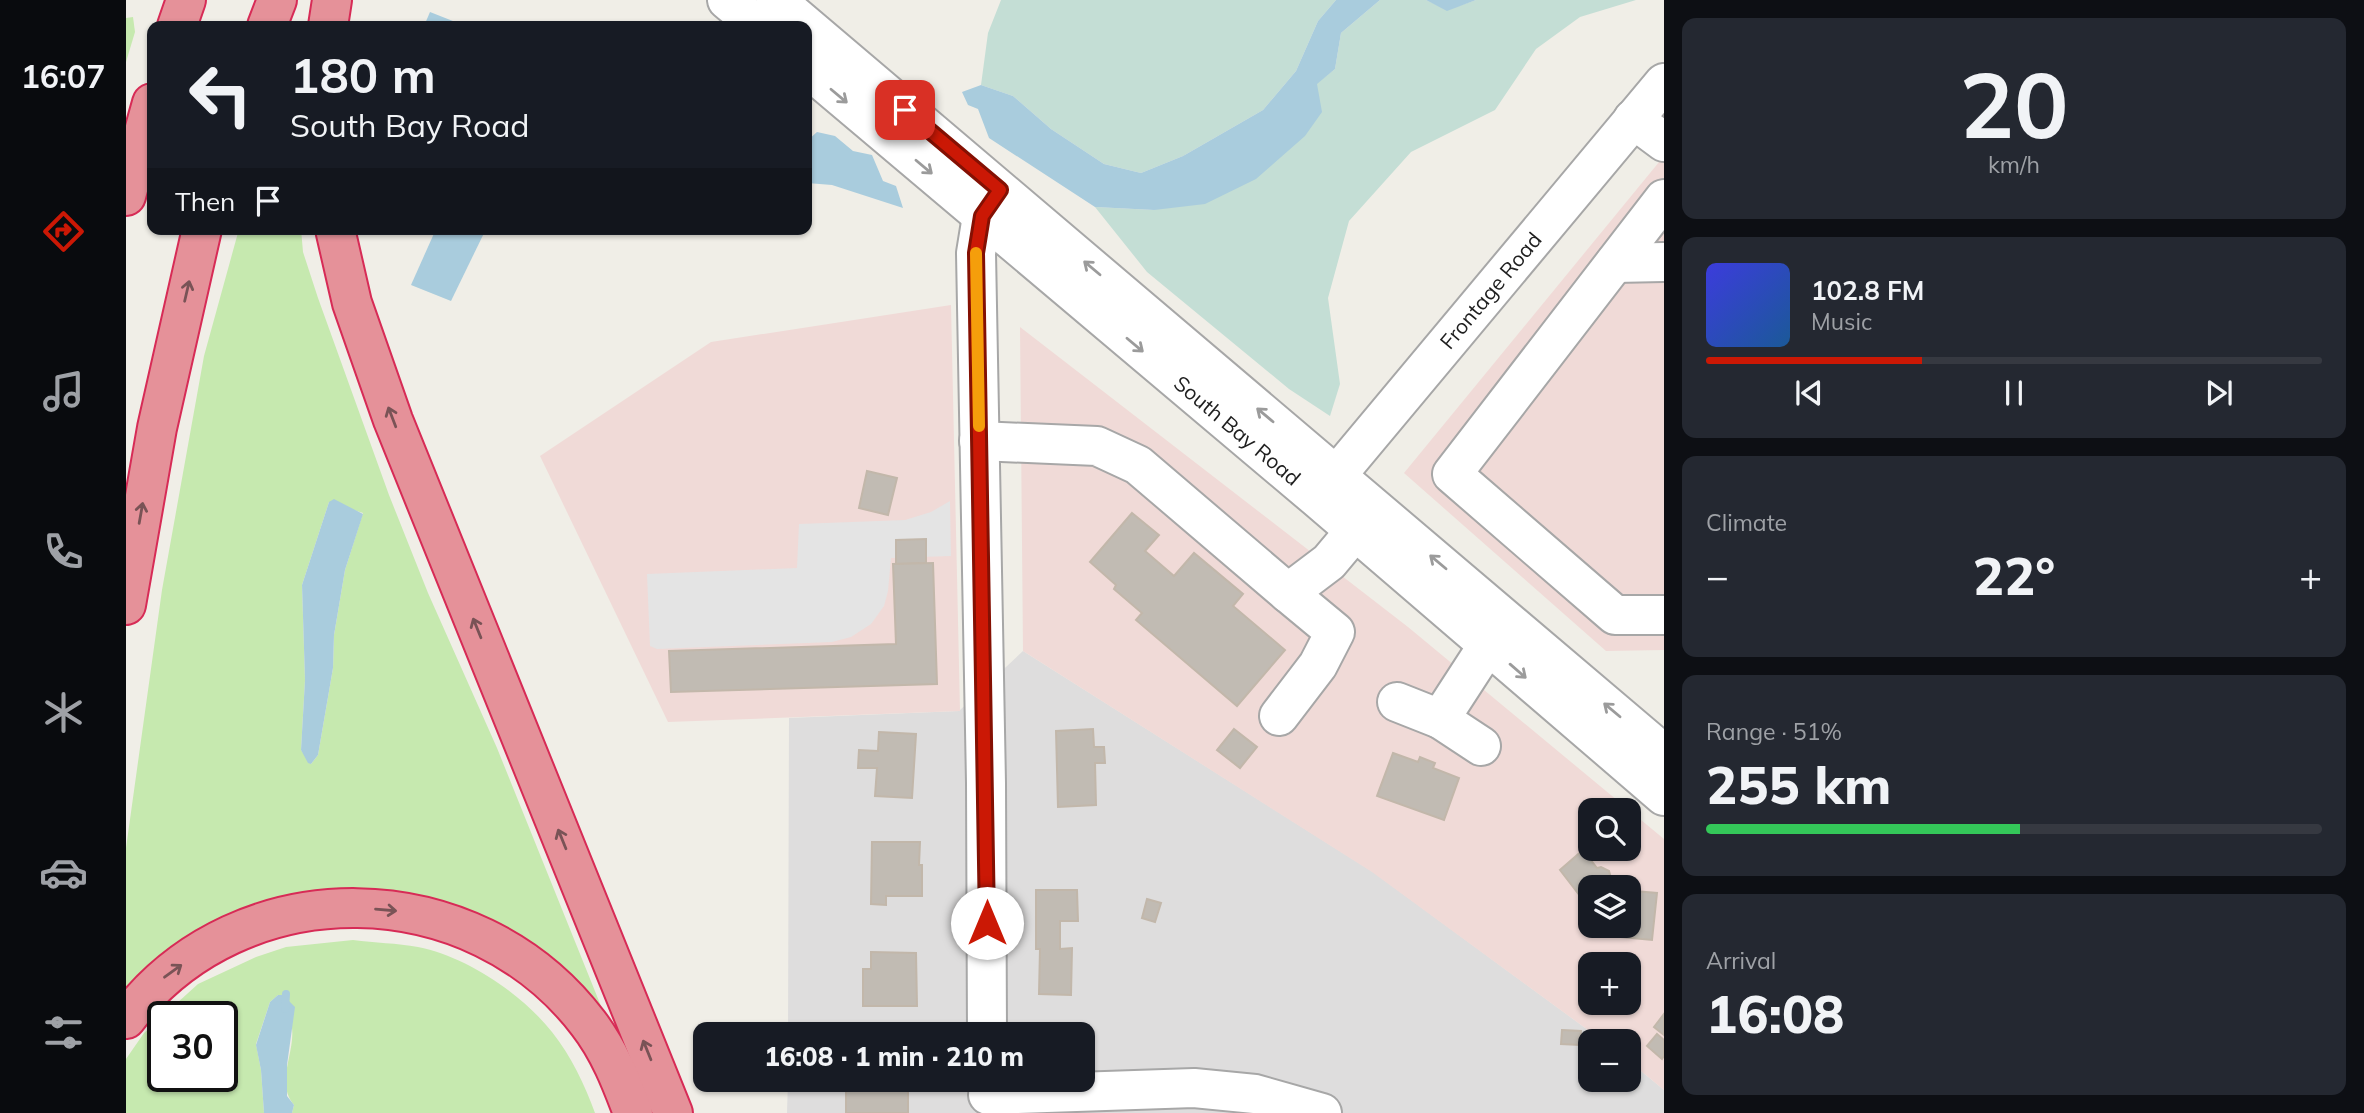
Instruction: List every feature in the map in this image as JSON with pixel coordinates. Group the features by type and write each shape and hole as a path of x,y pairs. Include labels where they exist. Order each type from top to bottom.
{"highway":[{"path":"179,21 186,0"},
{"path":"269,21 277,0"},
{"path":"329,21 332,0"},
{"path":"126,196 147,121"},
{"path":"126,605 157,428 201,235"},
{"path":"336,235 352,303 393,421 673,1113"},
{"path":"126,1019 163,978 194,956 259,924 291,914 324,909 393,910 415,914 461,926 491,941 522,960 556,988 587,1022 606,1049 634,1113"}],"street":[{"path":"727,0 752,21"},
{"name":"South Bay Road","path":"776,0 798,21"},
{"name":"South Bay Road","path":"812,34 991,203 1327,487 1664,754"},
{"name":"South Bay Road","path":"812,72 991,203"},
{"name":"Frontage Road","path":"1327,487 1664,83"},
{"path":"1633,120 1664,142"},
{"path":"1664,199 1452,474 1615,615 1664,615"},
{"path":"987,1022 986,783 976,253 991,203"},
{"path":"1615,263 1664,262"},
{"path":"979,442 1097,446 1138,465 1335,632 1318,665 1279,716"},
{"name":"South Bay Road","path":"1327,487 1355,531 1664,796"},
{"path":"1288,593 1329,562 1355,531"},
{"path":"1440,719 1488,645"},
{"path":"1397,702 1440,719 1481,746"},
{"path":"987,1096 1194,1088 1255,1094 1322,1113"}],"shaded area":[{"path":"1001,0 1336,0 1318,21 1296,71 1263,110 1183,156 1141,173 1104,164 1051,129 1013,96 981,85 988,33"},
{"path":"1336,0 1380,0 1341,33 1335,69 1317,84 1322,112 1305,136 1256,179 1205,204 1154,210 1095,207 989,138 978,109 968,105 962,92 981,85 1013,96 1051,129 1104,164 1141,173 1183,156 1263,110 1296,71 1318,21"},
{"path":"1380,0 1426,0 1447,10 1476,0 1636,0 1580,17 1536,49 1495,110 1411,152 1349,221 1328,298 1340,384 1330,416 1289,389 1147,272 1095,207 1154,210 1335,69 1341,33"},
{"path":"1426,0 1476,0 1447,11"},
{"path":"430,12 453,21 426,21"},
{"path":"817,132 835,136 853,151 872,155 883,181 896,186 903,208 832,185 812,183 812,136"},
{"path":"1664,156 1664,650 1606,651 1404,473"},
{"path":"433,235 483,235 451,301 411,285"},
{"path":"951,305 960,711 668,722 540,456 711,342"},
{"path":"1020,327 1408,627 1615,798 1578,798 1578,861 1641,861 1641,820 1664,839 1664,1090 1641,1071 1641,1029 1587,1029 1372,872 1023,651"},
{"path":"334,499 363,514 345,570 334,635 333,668 318,755 311,764 301,750 305,680 302,585 329,502"},
{"path":"950,501 951,556 891,558 884,606 871,624 851,637 832,642 657,649 650,646 647,574 797,568 799,524 905,520 931,512"},
{"path":"1023,651 1373,872 1587,1029 1578,1029 1578,1092 1641,1092 1641,1071 1664,1090 1664,1113 787,1113 788,1092 1095,1092 1095,1022 788,1022 789,718 959,711"},
{"path":"278,995 283,995 295,1007 287,1065 287,1096 294,1105 292,1113 264,1113 256,1045 270,1002"}],"green space":[{"path":"133,17 135,32 126,62 126,18"},
{"path":"237,235 302,235 303,252 318,298 389,495 428,593 497,748 605,1016 528,948 244,911 179,941 131,987 126,988 126,848 162,590 204,356","holes":["329,502 363,513 345,570 334,635 333,668 318,755 311,764 301,750 305,680 302,585"]},
{"path":"353,940 418,947 455,959 509,991 552,1032 577,1071 595,1113 292,1113 294,1105 286,1087 286,1077 292,1028 283,995 278,995 270,1002 256,1044 264,1113 126,1113 126,1059 147,1030 147,1092 238,1092 238,1001 179,1001 198,984 256,957 286,947"}],"building":[{"path":"867,471 897,478 888,515 859,508"},
{"path":"1132,513 1159,535 1145,551 1174,576 1194,553 1243,594 1233,606 1285,650 1237,706 1136,620 1142,613 1114,589 1116,585 1090,562"},
{"path":"926,539 926,563 896,564 896,540"},
{"path":"933,563 937,684 671,692 669,651 896,644 893,564"},
{"path":"1093,729 1094,747 1104,747 1105,763 1095,763 1096,805 1058,807 1056,731"},
{"path":"1234,729 1257,747 1240,768 1217,750"},
{"path":"879,732 916,734 912,798 875,796 877,768 858,768 859,750 878,751"},
{"path":"1393,753 1418,762 1420,757 1435,763 1433,768 1459,778 1444,820 1377,796"},
{"path":"872,842 920,842 922,896 886,896 886,905 871,904"},
{"path":"1578,854 1578,861 1592,861 1597,868 1609,871 1610,875 1578,875 1578,893 1560,870"},
{"path":"1036,890 1077,890 1078,921 1060,921 1060,949 1072,948 1071,995 1039,994 1040,949 1036,949"},
{"path":"1641,892 1657,893 1652,940 1631,938 1641,938"},
{"path":"1147,899 1161,903 1155,922 1142,918"},
{"path":"871,952 916,953 917,1006 863,1006 863,969 871,969"},
{"path":"1664,1014 1664,1035 1654,1027"},
{"path":"1562,1030 1578,1031 1578,1045 1561,1044"},
{"path":"1657,1034 1664,1040 1662,1059 1647,1046"},
{"path":"846,1092 908,1092 908,1113 846,1113"}],"waterway":[{"path":"285,1009 286,994"}],"slow traffic":[{"path":"976,253 979,426"}],"route":[{"path":"905,110 1000,190 982,216 976,253 987,923"}]}
